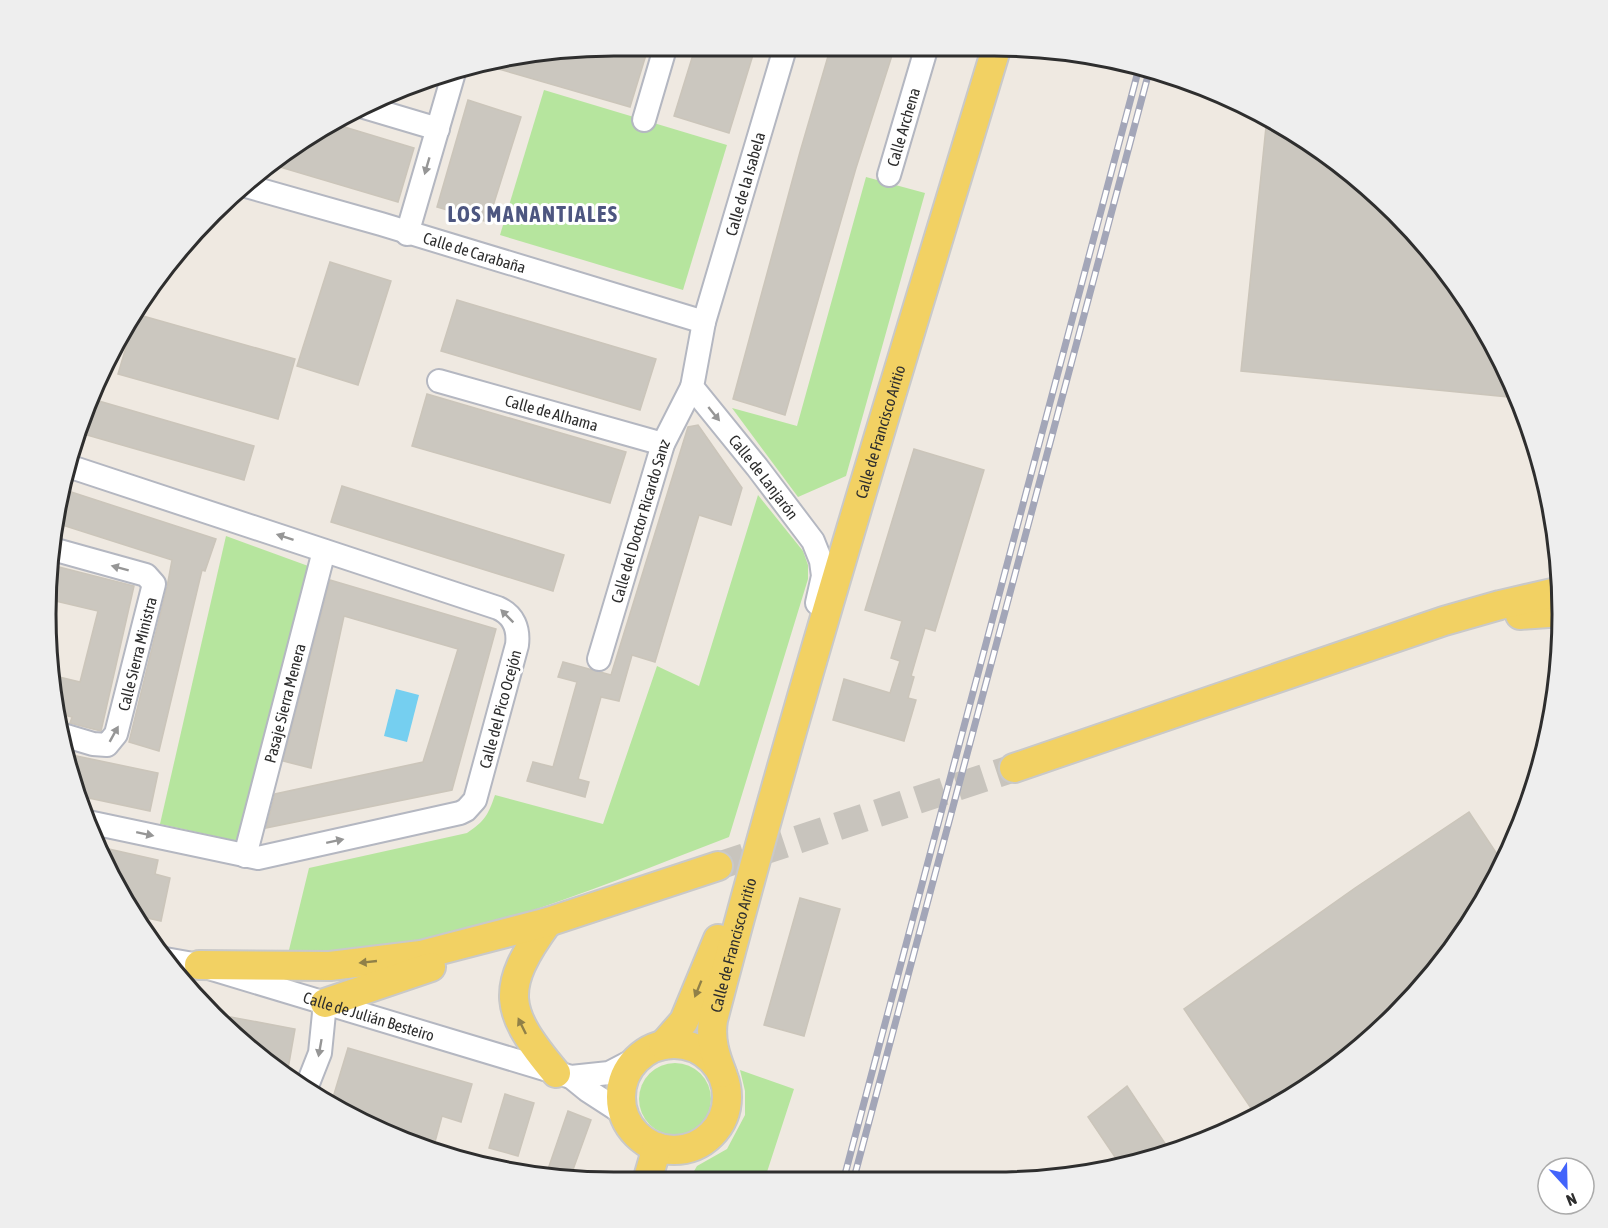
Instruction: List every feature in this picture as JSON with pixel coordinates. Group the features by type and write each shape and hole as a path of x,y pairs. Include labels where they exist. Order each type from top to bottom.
{"main road":[{"name":"Calle de Francisco Aritio","path":"722,1073 713,1049 712,1020 766,817 853,517 994,56"},
{"path":"1371,646 1413,621 1471,597 1551,574"},
{"path":"1014,768 1371,646 1500,605 1551,593"},
{"path":"1371,646 1477,621 1552,613"},
{"name":"Calle de Francisco Aritio","path":"663,1045 684,1021 766,817"},
{"path":"199,965 330,966 402,958 458,947 548,922 718,866"},
{"path":"325,1003 510,941 548,922"},
{"path":"548,922 531,945 517,971 514,1001 522,1028 563,1075"},
{"path":"680,1044 698,1049 712,1059 722,1073 728,1093 725,1114 714,1132 698,1145 678,1150 657,1147 640,1138 628,1124 620,1090 625,1074 634,1060 648,1050 663,1045 680,1044"},
{"path":"650,1172 657,1147"}],"street":[{"path":"644,120 663,56"},
{"name":"Calle de la Isabela","path":"704,322 783,56"},
{"name":"Calle Archena","path":"889,175 924,56"},
{"path":"407,234 452,80"},
{"path":"374,110 438,129"},
{"name":"Calle de Carabaña","path":"253,188 381,224 407,234 704,322"},
{"path":"692,387 704,322"},
{"name":"Calle de Alhama","path":"439,381 663,444"},
{"name":"Calle de Lanjarón","path":"692,387 813,541 821,561 823,576 818,603 819,638"},
{"name":"Calle del Doctor Ricardo Sanz","path":"598,659 663,444 692,387"},
{"name":"Calle del Pico Ocejón","path":"75,468 503,610 511,617 517,630 517,645 476,800 466,810 453,815 258,858 96,824"},
{"name":"Pasaje Sierra Menera","path":"245,856 324,550"},
{"name":"Calle Sierra Ministra","path":"59,551 146,575 154,584 116,734 107,745 93,744 69,737"},
{"name":"Calle de Julián Besteiro","path":"177,961 199,965 563,1075 624,1114"},
{"path":"309,1081 320,1053 325,1003"},
{"name":"Calle de Julián Besteiro","path":"563,1075 609,1073 634,1060"}],"green space":[{"path":"544,90 727,145 683,290 500,235"},
{"path":"866,177 925,193 846,476 798,497 732,408 797,426"},
{"path":"758,495 803,551 808,565 808,579 729,837 552,904 462,931 370,950 288,954 309,868 467,833 485,817 495,795 603,824 657,666 699,686"},
{"path":"226,536 311,567 242,842 160,824"},
{"path":"675,1063 695,1069 705,1079 711,1099 705,1119 695,1129 675,1135 655,1129 645,1119 639,1099 645,1079 655,1069"},
{"path":"740,1070 794,1089 767,1172 694,1172 697,1166 727,1149 745,1115 745,1091"}],"water":[{"path":"396,689 419,695 407,742 384,736"}],"building":[{"path":"646,56 630,107 496,68 541,60 577,57"},
{"path":"693,56 753,56 729,133 674,116"},
{"path":"828,56 892,56 856,168 785,415 733,399"},
{"path":"468,100 521,117 488,222 437,207"},
{"path":"342,126 414,148 398,202 280,167"},
{"path":"1266,126 1334,171 1389,219 1414,246 1437,274 1478,335 1509,397 1241,371"},
{"path":"330,262 391,281 358,385 297,366"},
{"path":"457,300 656,359 640,410 441,351"},
{"path":"142,316 295,359 278,419 118,374 129,336"},
{"path":"427,394 626,452 610,503 412,446"},
{"path":"98,401 254,446 244,480 85,434"},
{"path":"698,425 742,488 731,525 699,515 655,662 632,655 619,701 601,697 578,779 589,782 585,797 527,781 533,762 553,767 577,682 558,677 563,662 611,675 688,427"},
{"path":"914,449 984,470 935,631 925,628 911,676 914,677 908,698 916,700 904,741 833,720 844,679 890,693 900,661 891,658 902,621 865,610"},
{"path":"342,486 564,555 553,591 331,522"},
{"path":"69,491 216,539 205,571 202,570 159,751 129,742 172,560 63,525"},
{"path":"58,567 134,586 101,731 70,723 72,717 65,715 59,677 80,682 98,611 56,601"},
{"path":"330,580 496,629 452,790 266,828 275,794 423,762 458,649 344,616 311,768 283,761"},
{"path":"74,755 158,773 150,811 86,797"},
{"path":"1469,812 1498,855 1478,893 1437,954 1389,1009 1334,1057 1273,1098 1252,1109 1184,1009 1355,888"},
{"path":"107,849 158,860 155,874 170,878 161,921 146,918 130,893"},
{"path":"800,898 840,909 804,1036 764,1025"},
{"path":"227,1016 295,1029 288,1067"},
{"path":"348,1048 472,1084 461,1122 442,1116 435,1143 367,1115 333,1097"},
{"path":"1127,1086 1166,1145 1116,1159 1088,1117"},
{"path":"505,1094 534,1103 518,1156 489,1148"},
{"path":"568,1111 591,1120 573,1171 548,1169"}],"tunnel":[{"path":"718,866 1014,768"}],"railway":[{"path":"846,1172 1137,75"},
{"path":"856,1172 1147,77"}],"district":[{"name":"LOS MANANTIALES","path":"533,214"}]}
